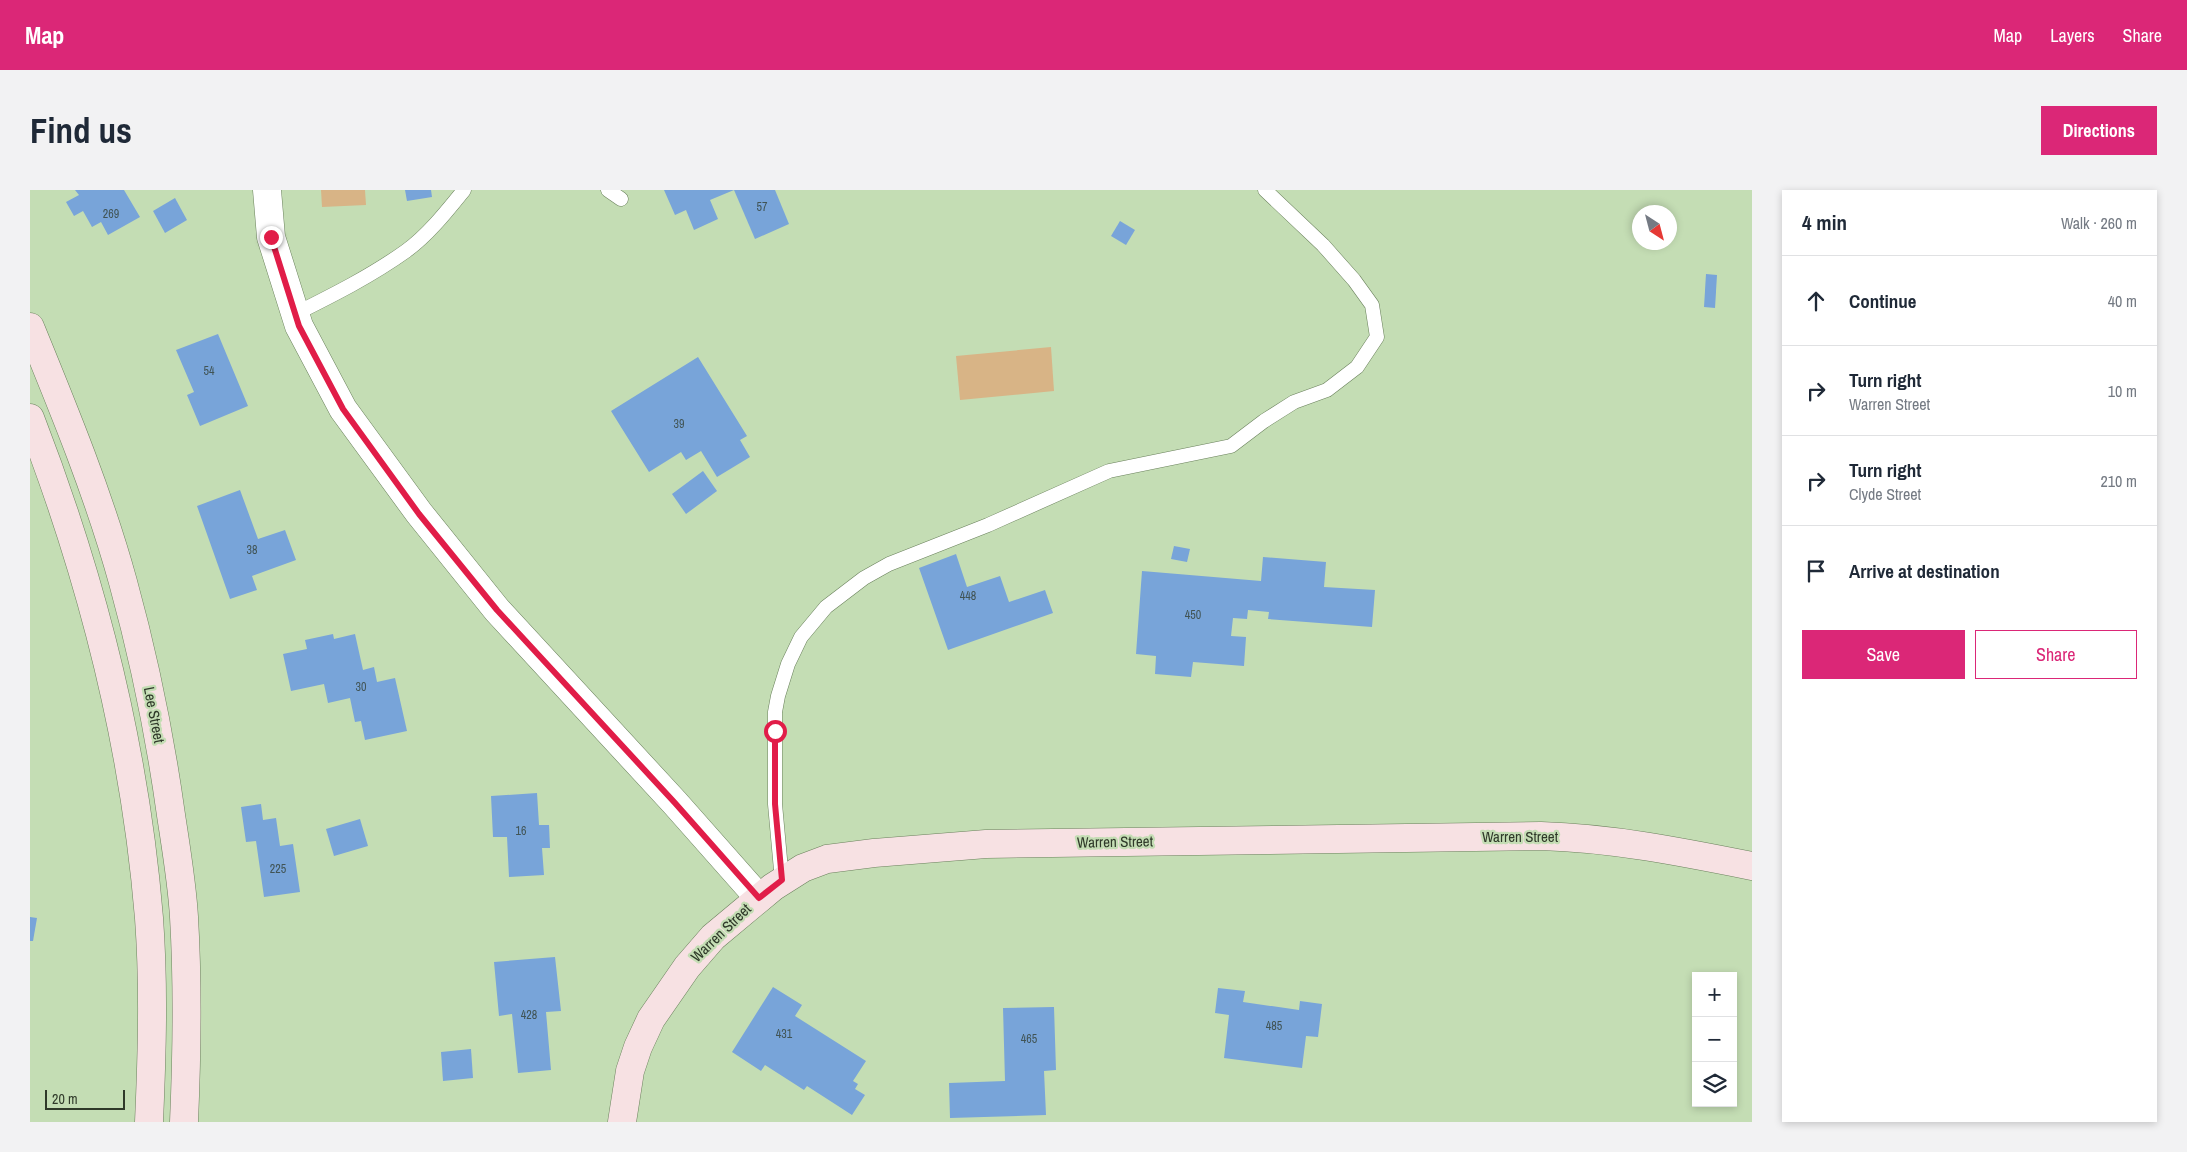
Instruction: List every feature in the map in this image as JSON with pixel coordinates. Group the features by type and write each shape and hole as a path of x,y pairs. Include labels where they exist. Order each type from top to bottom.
{"main road":[{"name":"Lee Street","path":"30,327 69,423 107,532 122,581 151,695 162,753 184,914 188,989 184,1122"},
{"path":"30,418 89,590 114,693 127,759 149,917 152,989 149,1122"},
{"name":"Warren Street","path":"622,1122 634,1057 651,1019 678,979 702,950 759,898 782,880 811,865 847,855 986,844 1559,836 1643,845 1752,866"}],"street":[{"path":"267,190 271,237 299,326 343,409 419,514 497,610 675,803 759,898"}],"lane":[{"path":"295,314 358,282 407,250 447,211 464,190"},
{"path":"608,190 621,199"},
{"path":"782,880 775,804 775,712 788,664 801,636 832,602 864,578 889,564 988,525 1109,471 1231,446 1264,421 1294,402 1327,390 1357,368 1377,337 1372,305 1354,280 1323,245 1265,190"}],"shaded area":[{"path":"321,190 365,190 366,205 322,207"},
{"path":"1051,347 1054,391 960,400 956,356"}],"building":[{"path":"75,190 124,190 140,217 108,235 101,222 92,227 83,211 74,216 66,202 79,195"},
{"path":"405,190 431,190 432,197 407,201"},
{"path":"664,190 734,190 710,200 718,219 694,230 686,210 675,215"},
{"path":"734,190 775,190 789,224 755,239"},
{"path":"175,198 187,220 165,233 153,211"},
{"path":"1120,221 1135,230 1126,245 1111,236"},
{"path":"1706,274 1717,275 1715,308 1704,307"},
{"path":"218,334 248,406 200,426 187,395 194,392 176,350"},
{"path":"698,357 747,436 740,440 750,457 717,477 701,451 686,460 681,452 649,472 611,411"},
{"path":"703,471 717,491 686,514 672,494"},
{"path":"240,490 258,539 285,530 296,560 252,576 257,590 230,599 197,506"},
{"path":"1174,546 1190,549 1187,562 1171,559"},
{"path":"956,554 967,587 1000,576 1009,602 1045,590 1053,613 948,650 919,568"},
{"path":"1263,557 1326,562 1324,587 1375,590 1372,627 1268,619 1269,612 1248,610 1247,619 1233,618 1231,636 1246,637 1244,666 1193,662 1191,677 1155,674 1156,656 1136,654 1142,571 1261,581"},
{"path":"333,634 334,639 355,634 363,670 374,667 377,682 395,678 407,731 365,740 361,721 355,722 350,698 328,703 324,684 291,691 283,654 307,649 305,640"},
{"path":"537,793 539,825 549,825 550,848 542,848 544,875 509,877 507,837 493,837 491,796"},
{"path":"261,804 263,820 276,818 280,846 293,844 300,892 264,897 256,841 246,842 241,807"},
{"path":"360,819 368,846 334,856 326,829"},
{"path":"30,917 37,918 33,941 30,941"},
{"path":"555,957 561,1011 546,1012 551,1070 518,1073 512,1014 499,1016 494,962"},
{"path":"773,987 802,1005 795,1016 866,1061 853,1081 858,1084 855,1089 865,1095 852,1115 807,1086 804,1090 765,1065 761,1071 732,1052"},
{"path":"1218,988 1245,991 1243,1002 1299,1010 1300,1001 1322,1004 1318,1037 1306,1036 1302,1068 1224,1058 1229,1015 1215,1013"},
{"path":"1054,1007 1056,1070 1044,1071 1046,1115 950,1118 949,1083 1005,1081 1003,1008"},
{"path":"471,1049 473,1078 443,1081 441,1052"}],"route":[{"path":"271,237 299,326 343,409 419,514 497,610 675,803 759,898 782,880 775,804 775,731"}]}
